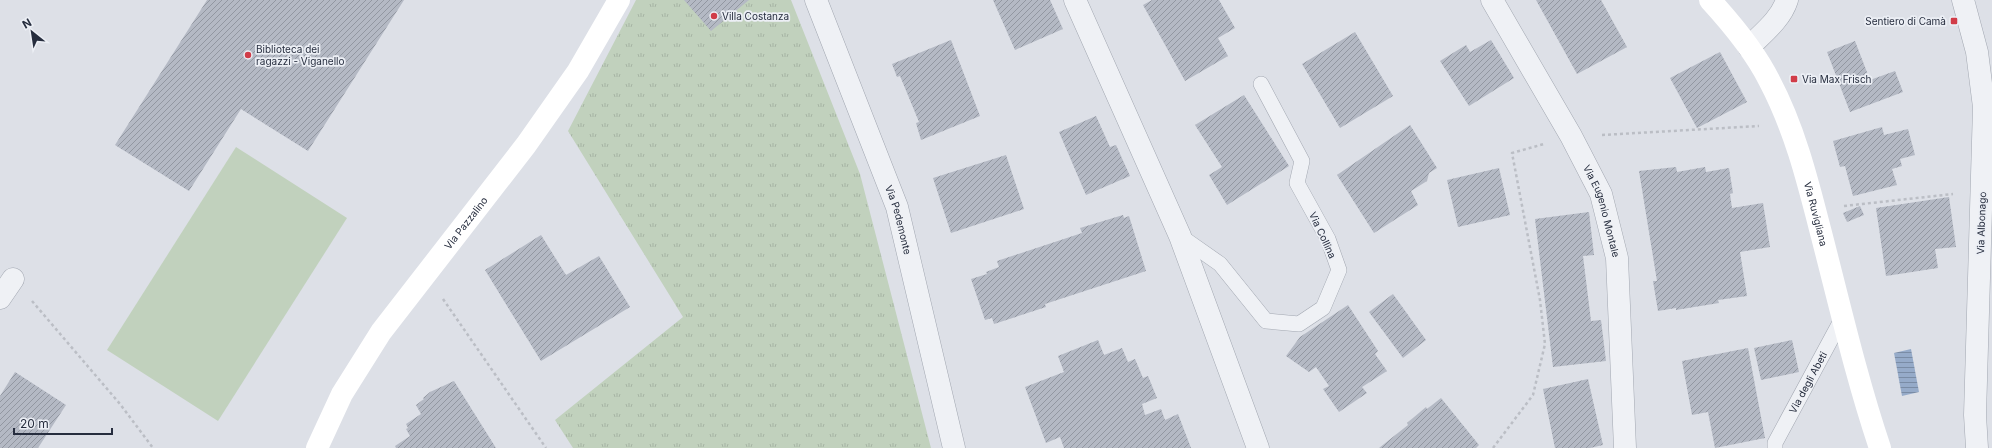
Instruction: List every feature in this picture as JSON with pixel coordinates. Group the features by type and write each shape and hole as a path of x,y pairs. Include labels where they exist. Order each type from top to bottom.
{"main road":[{"name":"Via Pazzalino","path":"317,448 342,394 381,332 535,133 578,71 619,0"},
{"name":"Via Ruvigliana","path":"1710,0 1729,21 1749,47 1769,79 1802,160 1843,317 1880,448"}],"street":[{"name":"Via Pedemonte","path":"816,0 897,207 954,448"},
{"path":"1074,0 1180,236 1258,448"},
{"name":"Via Eugenio Montale","path":"1492,0 1571,136 1601,194 1616,258 1625,448"},
{"path":"1749,47 1772,24 1784,9 1787,0"},
{"name":"Via Albonago","path":"1964,0 1977,52 1984,107 1975,415 1977,448"},
{"path":"0,298 13,279"}],"lane":[{"name":"Via Collina","path":"1180,236 1220,264 1266,321 1299,324 1323,308 1340,270 1328,239 1297,183 1302,161 1261,84"},
{"name":"Via degli Abeti","path":"1775,448 1775,443 1843,317"}],"path":[{"path":"1844,206 1959,193"},
{"path":"425,274 546,448"},
{"path":"13,279 120,404 153,448"}],"green space":[{"path":"636,0 791,0 860,174 931,448 573,448 555,420 683,317 568,131"},
{"path":"236,147 347,218 218,421 107,350"}],"water":[{"path":"1911,349 1919,392 1902,396 1894,353"}],"building":[{"path":"207,0 404,0 308,151 241,109 189,191 115,145"},
{"name":"Villa Costanza","path":"684,0 749,0 711,31"},
{"path":"993,0 1050,0 1063,29 1015,50"},
{"path":"1152,0 1219,0 1235,28 1218,38 1228,56 1185,81 1143,5"},
{"path":"1536,0 1601,0 1627,47 1577,74"},
{"path":"1355,32 1393,96 1340,128 1302,64"},
{"path":"951,40 980,116 921,140 916,123 919,122 900,76 897,77 892,64"},
{"path":"1491,40 1514,78 1469,106 1440,61 1466,45 1470,52"},
{"path":"1855,41 1870,80 1895,71 1903,92 1850,112 1827,52"},
{"path":"1720,52 1747,102 1697,128 1670,78"},
{"path":"1244,95 1289,166 1227,205 1209,175 1222,167 1195,125"},
{"path":"1096,116 1110,147 1116,145 1130,176 1086,195 1059,132"},
{"path":"1410,125 1437,168 1429,173 1427,181 1411,191 1418,205 1374,233 1337,175"},
{"path":"1882,127 1884,135 1908,129 1915,155 1900,159 1902,166 1892,169 1897,185 1853,196 1845,166 1840,167 1833,141"},
{"path":"1006,155 1024,209 951,233 933,178"},
{"path":"1676,167 1677,172 1705,167 1706,172 1729,168 1733,193 1730,194 1732,208 1763,203 1770,247 1740,252 1747,296 1718,300 1719,303 1676,310 1676,308 1658,311 1653,281 1657,281 1639,171"},
{"path":"1499,168 1510,215 1458,227 1447,180"},
{"path":"1949,197 1956,247 1935,249 1938,268 1886,276 1876,208"},
{"path":"1860,206 1864,215 1847,222 1843,213"},
{"path":"1589,212 1594,255 1583,256 1591,321 1601,320 1606,361 1553,367 1535,219"},
{"path":"1123,215 1124,218 1129,216 1146,271 1045,304 1046,307 994,324 992,318 985,320 971,279 987,274 986,272 999,267 997,261 1082,233 1080,228"},
{"path":"541,235 566,275 599,256 630,307 541,361 485,270"},
{"path":"1393,294 1426,340 1403,358 1369,312"},
{"path":"1348,305 1378,351 1375,354 1387,371 1362,387 1367,393 1339,412 1323,389 1329,386 1316,367 1309,372 1286,356 1300,337"},
{"path":"1098,340 1104,355 1122,348 1128,362 1135,359 1143,378 1148,376 1157,398 1142,404 1145,415 1161,409 1165,420 1178,414 1191,448 1064,448 1060,437 1046,443 1025,387 1064,372 1058,356"},
{"path":"1792,340 1799,372 1761,380 1754,348"},
{"path":"1748,348 1765,438 1715,448 1708,412 1692,415 1682,361"},
{"path":"15,372 66,405 38,448 0,448 0,396"},
{"path":"1588,379 1603,445 1590,448 1555,448 1543,389"},
{"path":"454,381 496,448 396,448 395,446 410,436 406,429 408,428 406,424 421,414 416,405 430,392"},
{"path":"1441,398 1479,445 1476,448 1379,448 1408,425 1407,423 1426,407 1427,409"}],"place":[{"name":"Villa Costanza","path":"714,16"},
{"name":"Sentiero di Camà","path":"1954,21"},
{"name":"Biblioteca dei ragazzi - Viganello","path":"248,55"},
{"name":"Via Max Frisch","path":"1794,79"}]}
